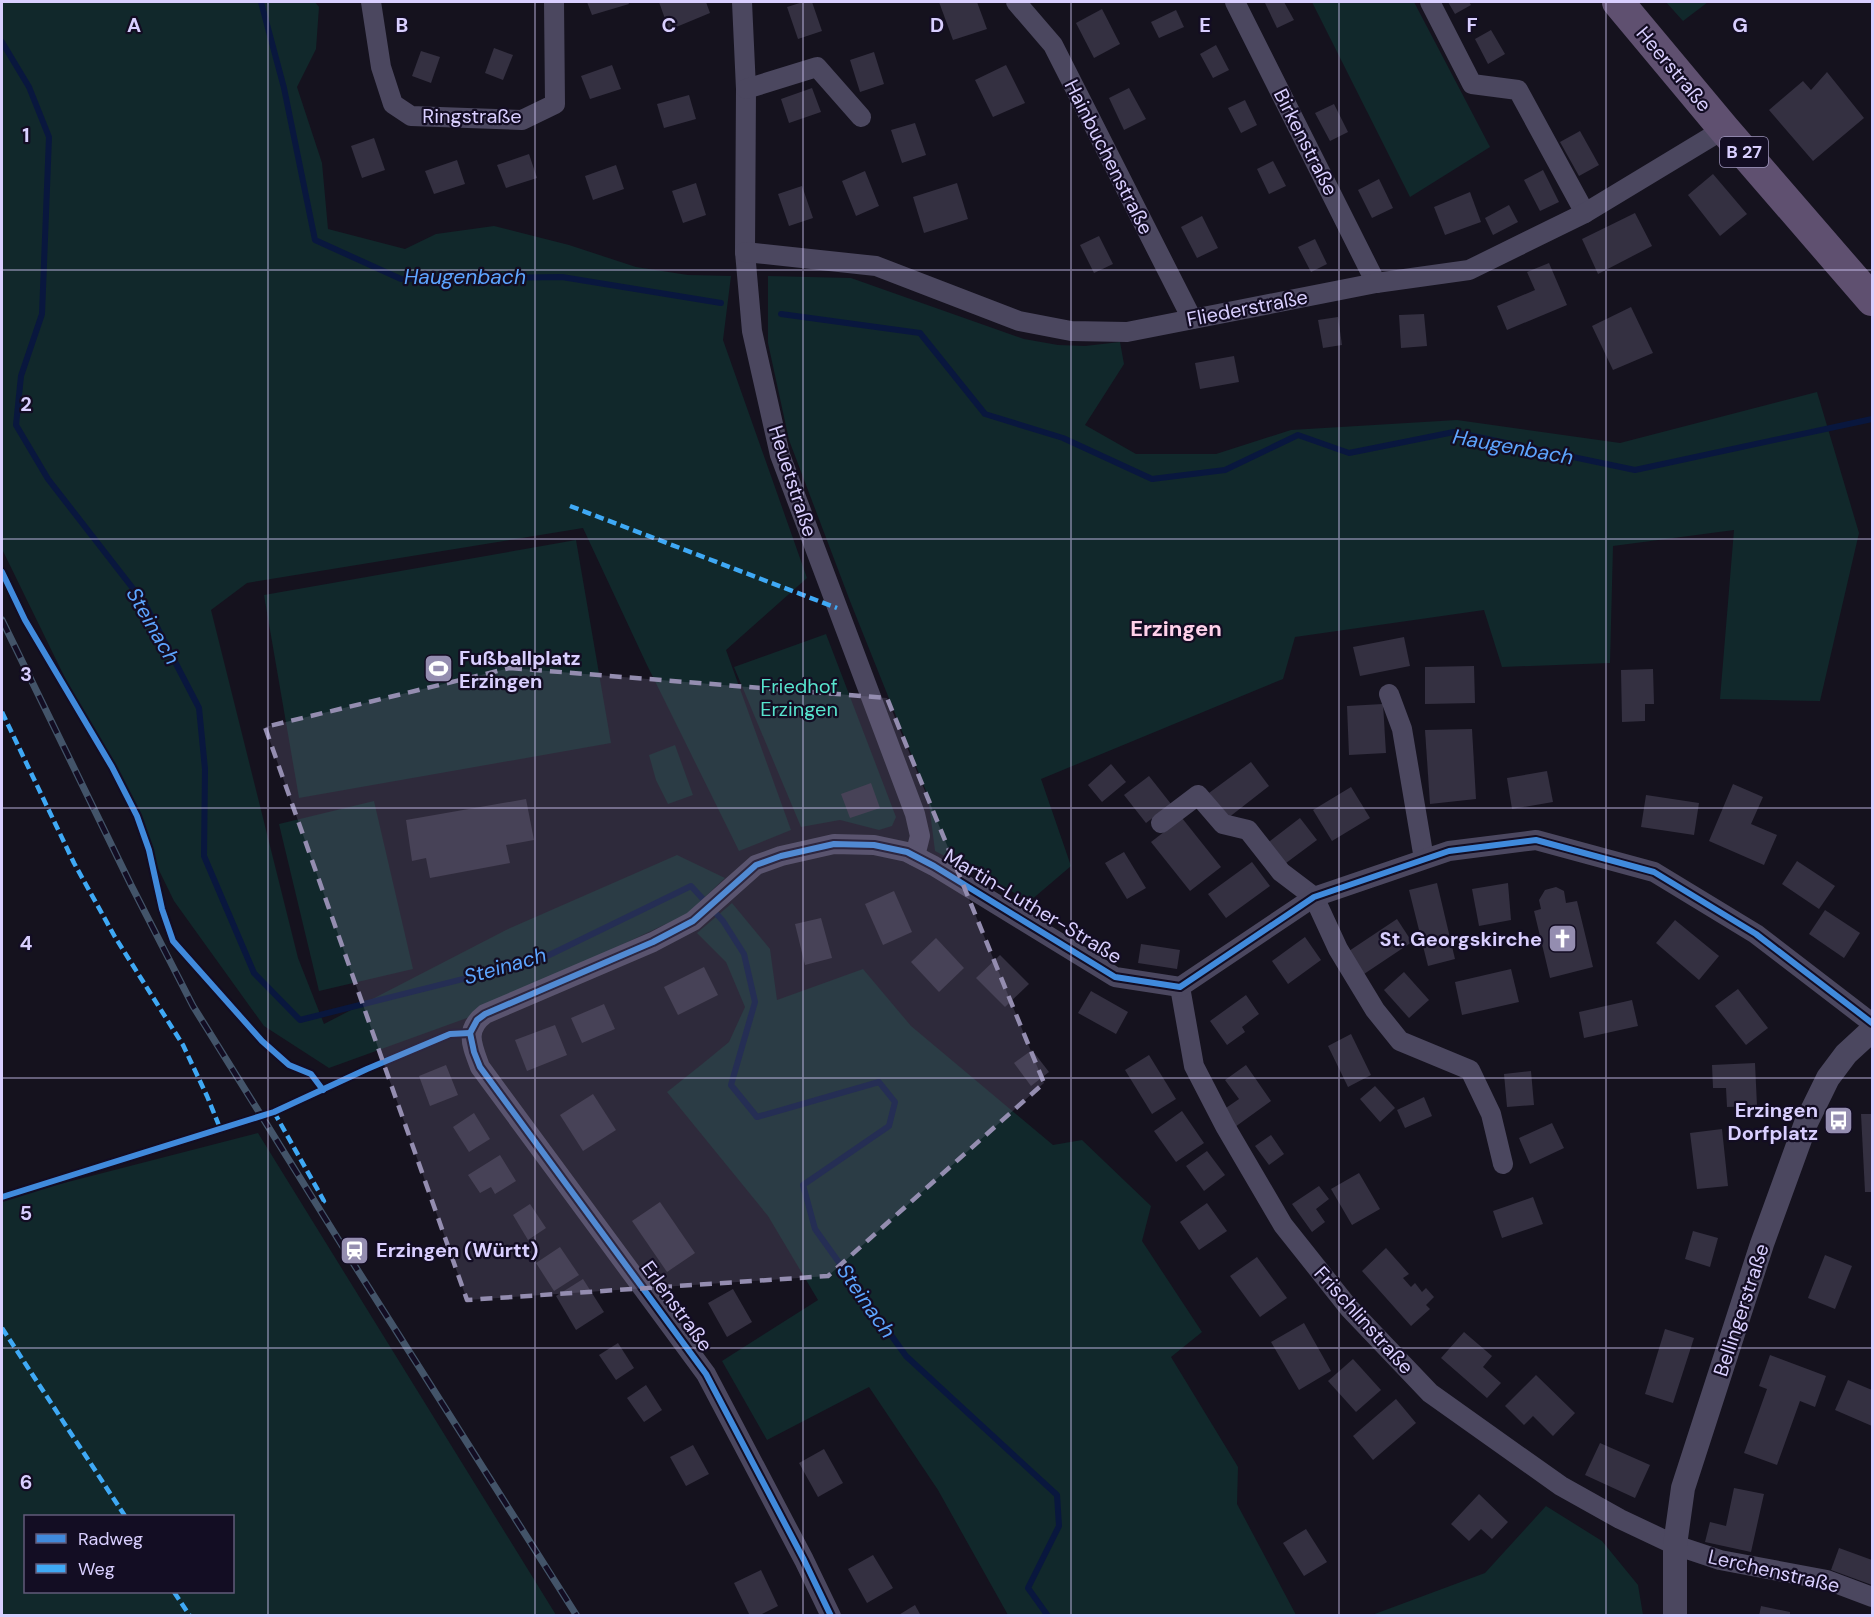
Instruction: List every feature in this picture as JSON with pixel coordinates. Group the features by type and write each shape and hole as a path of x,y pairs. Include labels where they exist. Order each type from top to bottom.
{"main road":[{"name":"Heerstraße","path":"1618,2 1872,300"}],"street":[{"name":"Ringstraße","path":"370,2 381,67 393,104 411,116 522,120 555,104 554,2"},
{"name":"Heuetstraße","path":"742,2 746,89 745,252 752,331 780,455 915,814 920,836 915,856"},
{"name":"Hainbuchenstraße","path":"1016,2 1053,45 1192,319"},
{"name":"Birkenstraße","path":"1235,2 1376,283"},
{"path":"1430,2 1472,84 1518,90 1585,213"},
{"path":"746,89 817,67 861,117"},
{"name":"Fliederstraße","path":"745,252 876,266 1019,321 1071,331 1127,332 1376,283 1470,270 1585,213 1724,129"},
{"path":"1389,693 1402,729 1424,859"},
{"path":"1161,823 1198,795 1223,824 1248,830 1281,872 1314,897 1338,949 1375,1010 1401,1041 1470,1070 1491,1114 1503,1164"},
{"path":"1180,987 1314,897 1449,851 1536,840 1654,872 1756,934 1872,1023"},
{"name":"Martin-Luther-Straße","path":"470,1033 477,1020 485,1014 653,942 693,921 756,865 781,856 834,844 874,845 907,852 934,866 1115,977 1180,987"},
{"name":"Frischlinstraße","path":"1180,987 1194,1066 1225,1126 1283,1225 1349,1308 1430,1393 1562,1486 1620,1519 1675,1545"},
{"name":"Bellingerstraße","path":"1675,1616 1675,1545 1683,1488 1762,1244 1806,1124 1828,1078 1845,1054 1872,1030"},
{"name":"Erlenstraße","path":"470,1033 480,1067 706,1374 831,1616"},
{"name":"Lerchenstraße","path":"1675,1545 1720,1560 1827,1580 1872,1597"}],"highlighted area":[{"path":"510,668 887,698 1044,1083 828,1276 467,1300 265,727"}],"green space":[{"path":"2,2 315,2 319,7 316,49 297,87 322,163 328,229 405,249 436,234 494,226 569,245 636,267 688,275 731,276 723,340 807,578 726,650 791,830 739,851 646,663 583,528 247,583 211,610 298,958 324,1024 506,930 677,855 725,878 687,914 467,1018 329,1068 264,1026 174,901 2,549"},
{"path":"1312,2 1414,2 1490,147 1410,197"},
{"path":"1666,2 1708,2 1683,21"},
{"path":"768,276 851,278 1024,339 1058,345 1085,346 1120,342 1124,364 1085,425 1136,454 1216,454 1291,430 1457,420 1620,443 1817,392 1859,533 1820,701 1720,699 1734,530 1613,546 1610,663 1502,667 1484,610 1295,637 1283,679 1041,779 1071,866 1030,901 935,851 928,796 789,440 768,343"},
{"name":"Fußballplatz Erzingen","path":"576,540 611,743 299,798 264,595"},
{"name":"Friedhof Erzingen","path":"826,634 896,817 892,826 879,830 840,820 801,827 734,667"},
{"path":"675,745 693,795 668,804 656,780 649,755"},
{"path":"374,801 413,969 319,991 279,824"},
{"path":"732,903 770,949 777,1000 863,969 911,1026 1053,1145 1082,1140 1151,1206 1142,1241 1202,1332 1171,1357 1238,1467 1237,1504 1296,1615 1008,1615 938,1490 869,1387 767,1440 722,1361 818,1300 768,1216 667,1092 729,1042 745,1007 726,962 697,933"},
{"path":"258,1133 556,1615 2,1615 2,1199"},
{"path":"1546,1506 1602,1541 1638,1585 1643,1615 1372,1615 1485,1573"}],"building":[{"path":"587,2 628,2 629,4 592,15"},
{"path":"659,2 706,2 710,13 669,30"},
{"path":"812,2 822,31 798,39 787,7"},
{"path":"939,2 977,2 987,29 953,40"},
{"path":"1284,2 1294,20 1277,28 1265,3"},
{"path":"1448,2 1469,2 1471,5 1455,14"},
{"path":"1102,9 1120,44 1094,58 1076,23"},
{"path":"1176,10 1184,27 1159,38 1151,22"},
{"path":"1491,30 1505,54 1488,64 1475,39"},
{"path":"1216,45 1229,70 1213,78 1200,54"},
{"path":"494,48 513,55 503,80 485,73"},
{"path":"421,51 440,57 431,83 412,76"},
{"path":"874,52 884,84 860,92 850,60"},
{"path":"612,65 621,89 590,99 581,76"},
{"path":"1006,65 1025,103 993,117 975,80"},
{"path":"1827,72 1864,118 1813,161 1769,110 1803,81 1811,90"},
{"path":"812,88 821,112 789,123 781,99"},
{"path":"1129,88 1146,119 1124,130 1109,98"},
{"path":"689,95 696,119 664,128 657,104"},
{"path":"1245,100 1257,125 1241,133 1228,108"},
{"path":"1334,104 1348,132 1330,141 1315,113"},
{"path":"915,123 926,155 902,163 891,130"},
{"path":"1580,131 1599,165 1579,176 1560,142"},
{"path":"374,138 385,170 362,178 351,146"},
{"path":"529,154 537,178 506,188 497,165"},
{"path":"457,160 465,184 434,194 425,171"},
{"path":"1273,161 1286,186 1269,194 1257,169"},
{"path":"616,165 624,189 593,200 585,176"},
{"path":"1543,170 1559,202 1540,211 1524,180"},
{"path":"865,171 879,206 856,216 842,181"},
{"path":"1713,174 1747,214 1720,236 1688,195"},
{"path":"1379,179 1393,208 1372,218 1358,190"},
{"path":"696,183 706,215 683,223 672,191"},
{"path":"957,183 968,219 924,233 913,197"},
{"path":"802,186 813,218 789,226 778,194"},
{"path":"1470,192 1481,222 1445,235 1434,207"},
{"path":"1509,205 1518,222 1493,235 1485,218"},
{"path":"1635,213 1652,246 1598,274 1582,239"},
{"path":"1202,216 1218,248 1197,258 1181,227"},
{"path":"1099,236 1113,264 1094,273 1080,245"},
{"path":"1315,239 1327,264 1311,272 1298,247"},
{"path":"1549,263 1567,305 1507,330 1497,306 1535,290 1527,272"},
{"path":"1631,307 1653,353 1613,370 1592,326"},
{"path":"1424,314 1427,346 1401,348 1399,315"},
{"path":"1338,317 1342,345 1323,348 1318,320"},
{"path":"1234,356 1239,382 1200,389 1195,363"},
{"path":"1404,637 1410,666 1360,676 1353,647"},
{"path":"1474,666 1475,703 1425,704 1425,667"},
{"path":"1653,669 1654,704 1645,704 1645,721 1622,722 1621,670"},
{"path":"1383,704 1386,753 1349,755 1347,706"},
{"path":"1472,729 1476,799 1430,804 1425,730"},
{"path":"1251,762 1269,786 1228,818 1209,793"},
{"path":"1111,764 1126,782 1102,802 1088,785"},
{"path":"1547,771 1553,802 1512,809 1507,778"},
{"path":"1149,776 1171,804 1146,823 1124,795"},
{"path":"871,783 880,808 850,818 841,794"},
{"path":"1733,784 1763,797 1751,824 1777,835 1764,865 1709,841"},
{"path":"1351,787 1370,818 1332,841 1313,810"},
{"path":"1646,795 1699,803 1694,835 1641,827"},
{"path":"526,799 534,840 506,845 510,863 430,878 426,858 412,861 406,820"},
{"path":"1182,818 1221,867 1190,891 1151,842"},
{"path":"1300,818 1317,840 1282,866 1266,844"},
{"path":"1124,852 1146,888 1127,899 1105,863"},
{"path":"1797,861 1835,886 1819,909 1782,884"},
{"path":"1252,862 1270,886 1226,918 1208,894"},
{"path":"1437,883 1455,959 1428,966 1409,890"},
{"path":"1508,883 1511,920 1479,926 1472,889"},
{"name":"St. Georgskirche","path":"1556,887 1564,891 1566,903 1577,901 1593,967 1550,978 1534,911 1541,909 1539,900 1545,890"},
{"path":"894,891 912,932 883,945 865,904"},
{"path":"1825,910 1860,933 1844,958 1809,934"},
{"path":"821,918 832,958 805,965 795,924"},
{"path":"1397,919 1412,942 1361,976 1346,953"},
{"path":"1675,920 1719,956 1699,980 1656,943"},
{"path":"1305,937 1321,960 1288,984 1272,961"},
{"path":"936,938 964,968 939,992 911,962"},
{"path":"1141,944 1180,950 1177,969 1138,963"},
{"path":"1000,955 1029,984 1005,1007 976,978"},
{"path":"704,967 718,995 678,1015 664,987"},
{"path":"1511,969 1519,1002 1462,1015 1455,982"},
{"path":"1404,972 1429,1000 1409,1018 1384,990"},
{"path":"1738,989 1768,1028 1746,1045 1715,1006"},
{"path":"1091,991 1128,1012 1116,1034 1078,1013"},
{"path":"1246,995 1259,1014 1242,1027 1245,1032 1227,1045 1210,1021"},
{"path":"1632,1000 1638,1026 1584,1038 1579,1012"},
{"path":"604,1004 615,1029 582,1043 571,1018"},
{"path":"555,1025 567,1055 527,1071 515,1040"},
{"path":"1351,1034 1371,1075 1348,1087 1328,1046"},
{"path":"1032,1050 1049,1072 1031,1086 1014,1063"},
{"path":"1149,1055 1176,1099 1152,1114 1125,1070"},
{"path":"1755,1063 1757,1106 1727,1107 1726,1088 1713,1088 1712,1065"},
{"path":"446,1065 458,1095 430,1106 419,1076"},
{"path":"1246,1065 1271,1101 1235,1127 1223,1110 1239,1099 1225,1080"},
{"path":"1531,1071 1534,1105 1507,1107 1504,1074"},
{"path":"1375,1086 1395,1108 1380,1122 1360,1099"},
{"path":"593,1094 616,1130 583,1151 560,1115"},
{"path":"1424,1097 1432,1116 1405,1128 1397,1110"},
{"path":"1182,1111 1204,1143 1176,1162 1154,1131"},
{"path":"474,1113 490,1139 469,1152 453,1127"},
{"path":"1861,1114 1872,1114 1872,1192 1865,1192"},
{"path":"1552,1123 1564,1148 1530,1164 1519,1138"},
{"path":"1722,1129 1728,1186 1697,1189 1690,1133"},
{"path":"1271,1135 1284,1154 1269,1165 1255,1146"},
{"path":"1207,1151 1225,1175 1204,1191 1186,1166"},
{"path":"500,1155 516,1181 495,1194 491,1187 480,1193 468,1175"},
{"path":"1359,1173 1380,1209 1352,1225 1331,1189"},
{"path":"1319,1186 1329,1199 1316,1209 1325,1222 1312,1232 1292,1204"},
{"path":"1533,1197 1543,1224 1502,1238 1493,1211"},
{"path":"660,1202 695,1253 667,1272 632,1221"},
{"path":"1207,1203 1227,1231 1199,1250 1180,1222"},
{"path":"530,1204 546,1228 528,1240 513,1215"},
{"path":"1693,1231 1718,1238 1710,1267 1685,1259"},
{"path":"560,1247 579,1275 554,1291 536,1263"},
{"path":"1386,1248 1409,1274 1403,1278 1411,1287 1415,1283 1422,1292 1426,1288 1434,1297 1426,1305 1430,1309 1411,1326 1362,1271"},
{"path":"1825,1255 1852,1266 1835,1309 1808,1298"},
{"path":"1257,1257 1287,1298 1260,1317 1230,1276"},
{"path":"583,1279 604,1312 576,1330 556,1296"},
{"path":"733,1289 752,1322 727,1337 708,1303"},
{"path":"1304,1323 1331,1371 1299,1390 1271,1342"},
{"path":"1665,1329 1694,1338 1673,1403 1645,1394"},
{"path":"1464,1332 1492,1356 1483,1367 1501,1383 1487,1398 1441,1358"},
{"path":"618,1343 634,1368 616,1380 599,1355"},
{"path":"1770,1355 1826,1376 1815,1407 1800,1401 1777,1465 1744,1453 1767,1389 1759,1386"},
{"path":"1353,1359 1381,1390 1356,1412 1328,1381"},
{"path":"1536,1375 1575,1413 1553,1436 1533,1416 1524,1425 1505,1406"},
{"path":"1848,1380 1872,1390 1872,1426 1835,1410"},
{"path":"646,1385 662,1410 644,1422 627,1398"},
{"path":"1396,1399 1416,1423 1373,1460 1353,1436"},
{"path":"1600,1443 1650,1465 1635,1498 1585,1475"},
{"path":"693,1445 709,1474 686,1486 670,1457"},
{"path":"824,1449 843,1483 818,1497 799,1463"},
{"path":"1734,1488 1764,1494 1751,1552 1705,1542 1710,1522 1726,1526"},
{"path":"1479,1494 1508,1522 1492,1539 1481,1529 1469,1541 1451,1524"},
{"path":"1306,1529 1327,1562 1304,1576 1283,1543"},
{"path":"1839,1548 1872,1560 1872,1585 1831,1570"},
{"path":"873,1555 893,1588 867,1603 848,1569"},
{"path":"761,1570 778,1606 758,1616 750,1616 734,1583"},
{"path":"915,1605 921,1616 897,1616"},
{"path":"1761,1606 1790,1612 1790,1616 1759,1616"}],"waterway":[{"name":"Haugenbach","path":"261,2 284,88 315,240 401,279 562,277 721,303"},
{"name":"Steinach","path":"2,42 29,87 49,137 42,314 21,376 16,425 48,479 145,604 199,708 205,769 204,856 254,973 300,1020 539,960 691,886 723,921 744,954 755,1002 731,1085 757,1117 879,1082 895,1102 889,1126 803,1185 815,1229 906,1356 1057,1495 1059,1526 1028,1588 1048,1616"},
{"name":"Haugenbach","path":"781,314 920,333 985,414 1063,438 1152,479 1225,470 1298,435 1349,453 1454,432 1635,470 1872,419"}],"railway":[{"path":"2,620 131,885 193,1006 577,1616"}],"marked path":[{"path":"570,506 837,608"},
{"path":"2,712 74,863 115,937 183,1045 220,1128"},
{"path":"274,1112 324,1201 321,1203"},
{"path":"2,1328 124,1515"},
{"path":"175,1593 190,1616"}],"cycle path":[{"path":"2,572 25,620 112,767 137,816 149,850 162,909 173,941 262,1041 289,1065 311,1074 323,1090"},
{"path":"470,1033 477,1020 485,1014 653,942 693,921 756,865 781,856 834,844 874,845 907,852 934,866 1115,977 1180,987 1314,897 1449,851 1536,840 1654,872 1756,934 1872,1023"},
{"path":"470,1033 480,1067 706,1374 831,1616"},
{"path":"2,1197 274,1112 450,1034 470,1033"}],"place":[{"name":"Fußballplatz Erzingen","path":"438,669"},
{"name":"St. Georgskirche","path":"1563,939"},
{"name":"Erzingen Dorfplatz","path":"1839,1121"},
{"name":"Erzingen (Württ)","path":"355,1250"}],"district":[{"name":"Erzingen","path":"1176,628"}]}
